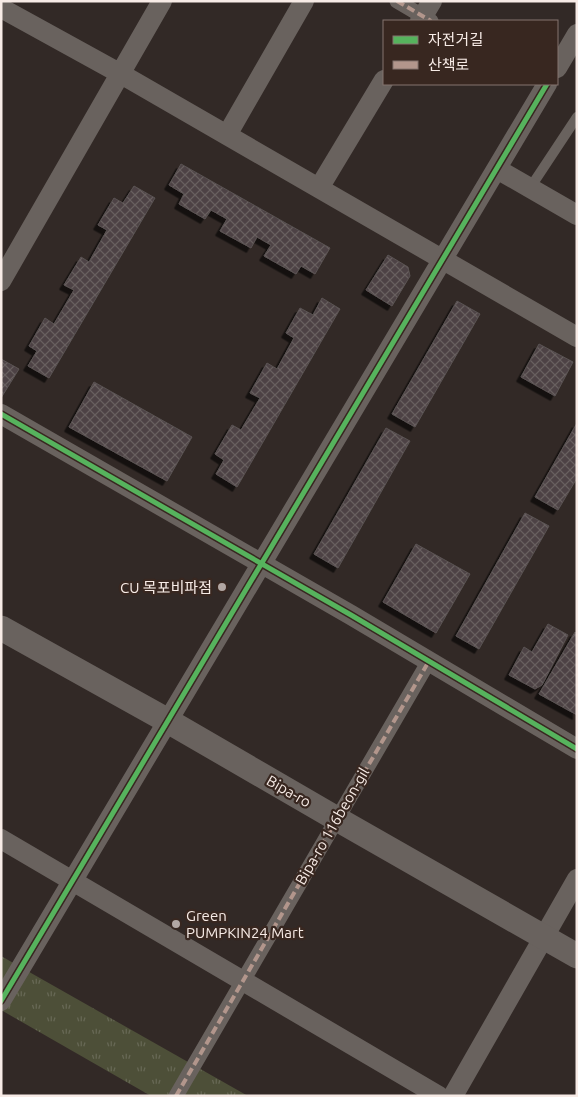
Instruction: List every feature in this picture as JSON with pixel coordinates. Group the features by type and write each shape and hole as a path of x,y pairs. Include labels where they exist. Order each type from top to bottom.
{"street":[{"path":"1,281 162,1"},
{"path":"227,135 304,1"},
{"path":"397,1 426,15"},
{"path":"1,8 121,74 577,337"},
{"path":"558,66 577,34"},
{"path":"319,188 383,82"},
{"path":"1,1001 497,169 544,85"},
{"path":"497,169 577,216"},
{"path":"1,414 262,563 577,749"},
{"name":"Bipa-ro","path":"1,628 168,721 577,956"},
{"name":"Bipa-ro 116beon-gil","path":"176,1096 429,661"},
{"path":"1,840 440,1096"},
{"path":"453,1096 577,879"}],"lane":[{"path":"530,188 577,117"}],"green space":[{"path":"1,956 248,1096 151,1096 1,1010"}],"building":[{"path":"181,164 330,248 315,274 301,266 296,274 264,256 271,245 257,237 251,248 220,231 227,219 211,210 205,219 179,204 184,194 169,185"},
{"path":"134,186 155,198 49,378 28,366 37,351 29,346 45,318 54,324 74,290 64,285 81,257 89,262 107,230 98,225 114,198 123,203"},
{"path":"388,255 408,267 410,276 392,306 366,290"},
{"path":"322,298 340,309 237,487 216,474 224,460 215,454 232,425 241,430 260,398 250,393 267,363 277,369 294,338 286,333 300,308 313,315"},
{"path":"457,301 480,314 415,427 392,414"},
{"path":"539,344 573,362 555,396 521,377"},
{"path":"1,359 19,369 1,398"},
{"path":"94,382 192,437 167,481 69,427"},
{"path":"577,423 577,478 558,510 535,497"},
{"path":"386,428 410,441 338,568 314,554"},
{"path":"525,513 549,526 479,649 456,636"},
{"path":"416,544 470,574 436,633 383,602"},
{"path":"548,624 568,635 542,685 535,689 509,675 524,647 532,652"},
{"path":"575,632 577,634 577,715 539,694"}],"marked path":[{"path":"397,1 429,20"},
{"path":"176,1096 429,661"}],"cycle path":[{"path":"1,1001 546,85"},
{"path":"1,414 351,615 577,749"}],"place":[{"name":"CU 목포비파점","path":"222,587"},
{"name":"Green PUMPKIN24 Mart","path":"176,924"}]}
